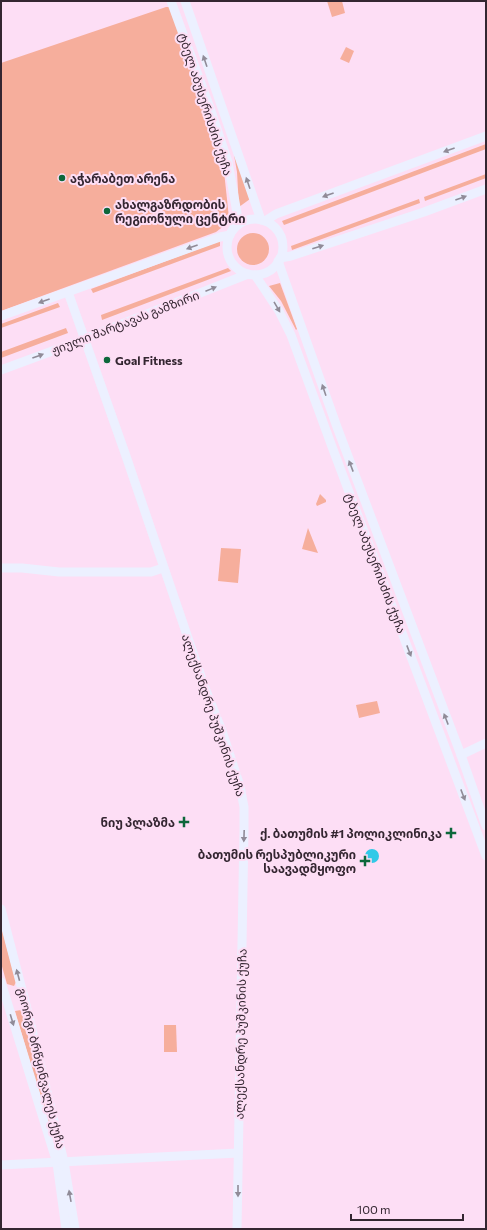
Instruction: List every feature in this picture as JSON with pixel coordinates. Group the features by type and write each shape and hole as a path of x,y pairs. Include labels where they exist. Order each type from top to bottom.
{"main road":[{"name":"ტბელ აბუსერისძის ქუჩა","path":"171,1 228,162 237,213 236,223 231,233"},
{"name":"ტბელ აბუსერისძის ქუჩა","path":"185,1 263,221"},
{"path":"263,221 276,214 486,136"},
{"path":"279,260 395,222 486,189"},
{"path":"1,316 231,233 240,224 250,220 263,221 272,225 277,231 281,239 282,248 279,260 272,268 264,273 252,275 239,270 232,264 228,255 227,245 231,233"},
{"name":"ტბელ აბუსერისძის ქუჩა","path":"279,260 339,434 461,755 486,826"},
{"name":"ტბელ აბუსერისძის ქუჩა","path":"252,275 279,311 291,335 486,856"},
{"name":"ჟიული შარტავას გამზირი","path":"1,370 252,275"},
{"name":"ალექსანდრე პუშკინის ქუჩა","path":"68,292 213,711 222,731 242,797 244,830 237,1229"},
{"path":"1,568 22,568 59,572 151,572 164,568"},
{"path":"461,755 486,743"},
{"name":"გიორგი ბრწყინვალეს ქუჩა","path":"1,909 26,1005 75,1229"},
{"name":"გიორგი ბრწყინვალეს ქუჩა","path":"1,982 61,1162 66,1229"},
{"path":"1,1165 238,1154"}],"shaded area":[{"path":"327,1 342,1 345,13 332,17"},
{"path":"166,7 170,7 223,162 229,218 225,225 216,232 1,311 1,63"},
{"path":"346,47 354,51 349,63 340,59"},
{"path":"486,144 486,149 284,225 282,221"},
{"path":"234,155 250,199 239,207 237,172"},
{"path":"486,174 486,178 425,201 424,197"},
{"path":"419,199 420,203 292,250 291,246"},
{"path":"250,233 256,233 266,240 269,249 268,255 262,262 256,265 250,265 240,258 237,252 237,246 244,236"},
{"path":"220,241 220,246 93,293 91,289"},
{"path":"228,268 231,271 102,320 101,315"},
{"path":"280,283 297,329 296,330 281,301 269,286"},
{"path":"58,303 60,307 1,328 1,324"},
{"path":"66,328 68,333 1,358 1,352"},
{"path":"320,494 326,502 317,506 316,504"},
{"path":"308,528 318,553 302,549"},
{"path":"221,548 241,549 238,583 218,581"},
{"path":"377,701 380,713 359,718 356,705"},
{"path":"1,925 16,982 14,986 7,984 1,963"},
{"path":"21,1010 57,1147 55,1147 15,1011"},
{"path":"164,1025 176,1025 177,1052 164,1052"}],"water":[{"path":"369,849 375,849 379,853 379,859 375,863 369,863 365,859 365,853"}],"place":[{"name":"აჭარაბეთ არენა","path":"62,178"},
{"name":"ახალგაზრდობის რეგიონული ცენტრი","path":"107,211"},
{"name":"Goal Fitness","path":"107,360"},
{"name":"ნიუ პლაზმა","path":"184,822"},
{"name":"ქ. ბათუმის #1 პოლიკლინიკა","path":"451,833"},
{"name":"ბათუმის რესპუბლიკური საავადმყოფო","path":"365,861"}]}
